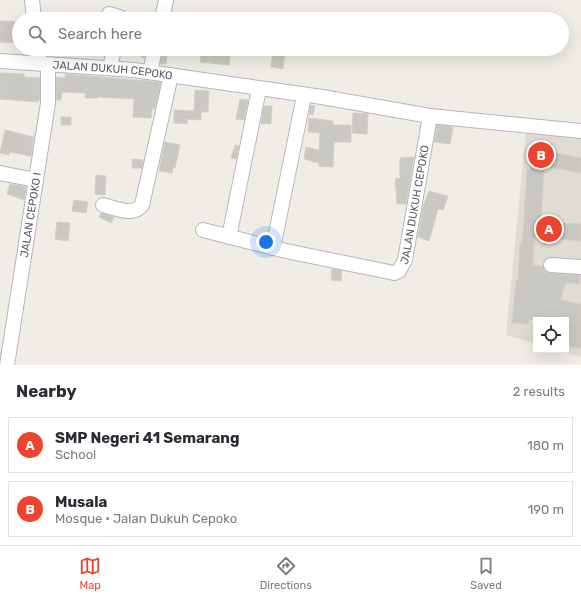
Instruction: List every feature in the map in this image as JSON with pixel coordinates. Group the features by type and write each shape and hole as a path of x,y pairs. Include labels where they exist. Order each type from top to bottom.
{"street":[{"path":"32,0 33,12"},
{"path":"163,12 166,0"},
{"name":"JALAN DUKUH CEPOKO","path":"41,56 44,64"},
{"path":"110,68 113,56"},
{"path":"150,72 153,56"},
{"name":"JALAN DUKUH CEPOKO","path":"0,61 150,72 304,96 322,97 430,116 581,131"},
{"name":"JALAN CEPOKO I","path":"7,365 48,102 44,64"},
{"path":"103,205 132,212 138,210 142,206 171,75"},
{"path":"229,237 259,89"},
{"path":"273,248 304,96"},
{"name":"JALAN DUKUH CEPOKO","path":"203,230 273,248 394,274 399,271 405,260 430,116"},
{"path":"0,173 36,180"},
{"path":"551,265 581,267"}],"shaded area":[{"path":"526,131 581,137 581,357 568,353 569,317 533,317 533,343 506,335"}],"building":[{"path":"0,21 12,22 12,43 0,42"},
{"path":"162,56 167,56 166,64 160,64"},
{"path":"201,56 230,56 229,65 200,62"},
{"path":"272,56 285,56 283,69 271,67"},
{"path":"0,73 24,74 24,77 40,78 40,99 38,102 0,99"},
{"path":"65,74 161,82 155,109 152,109 151,118 133,117 134,99 98,97 85,98 85,93 62,92 61,100 56,100 56,77 65,78"},
{"path":"195,90 209,91 208,112 201,112 201,120 187,119 187,124 174,123 174,110 194,111"},
{"path":"240,99 248,100 244,120 236,119"},
{"path":"311,105 315,106 313,115 309,114"},
{"path":"264,106 272,106 271,124 261,123"},
{"path":"353,113 368,114 367,134 352,133"},
{"path":"61,117 71,117 71,125 61,125"},
{"path":"309,118 333,121 333,125 351,125 351,142 334,142 333,167 319,166 319,163 304,159 306,147 319,150 320,133 308,132"},
{"path":"437,125 453,127 450,144 434,142"},
{"path":"5,130 33,137 34,135 31,156 10,152 9,155 0,153"},
{"path":"165,142 180,145 175,168 173,167 172,173 159,171"},
{"path":"532,143 551,144 551,152 581,158 581,173 544,166 541,222 581,224 581,241 534,237 533,266 543,266 546,272 550,273 580,275 580,284 565,283 561,300 581,304 581,348 569,346 569,317 533,317 533,320 529,320 528,324 512,323 516,280 518,280 520,244 522,244 527,169 530,170"},
{"path":"235,145 239,146 236,159 231,158"},
{"path":"414,157 406,204 397,204 395,186 396,178 400,179 400,158"},
{"path":"132,159 143,160 142,168 132,168"},
{"path":"96,175 106,176 105,195 95,194"},
{"path":"10,184 26,187 24,200 7,194"},
{"path":"429,191 448,196 443,210 438,209 429,241 418,237 423,207"},
{"path":"74,200 88,202 86,213 72,211"},
{"path":"101,213 114,217 111,223 99,217"},
{"path":"57,222 70,223 68,241 55,239"},
{"path":"332,269 342,271 341,281 331,280"}],"place":[{"name":"Musala","path":"541,155"},
{"name":"SMP Negeri 41 Semarang","path":"549,229"}]}
